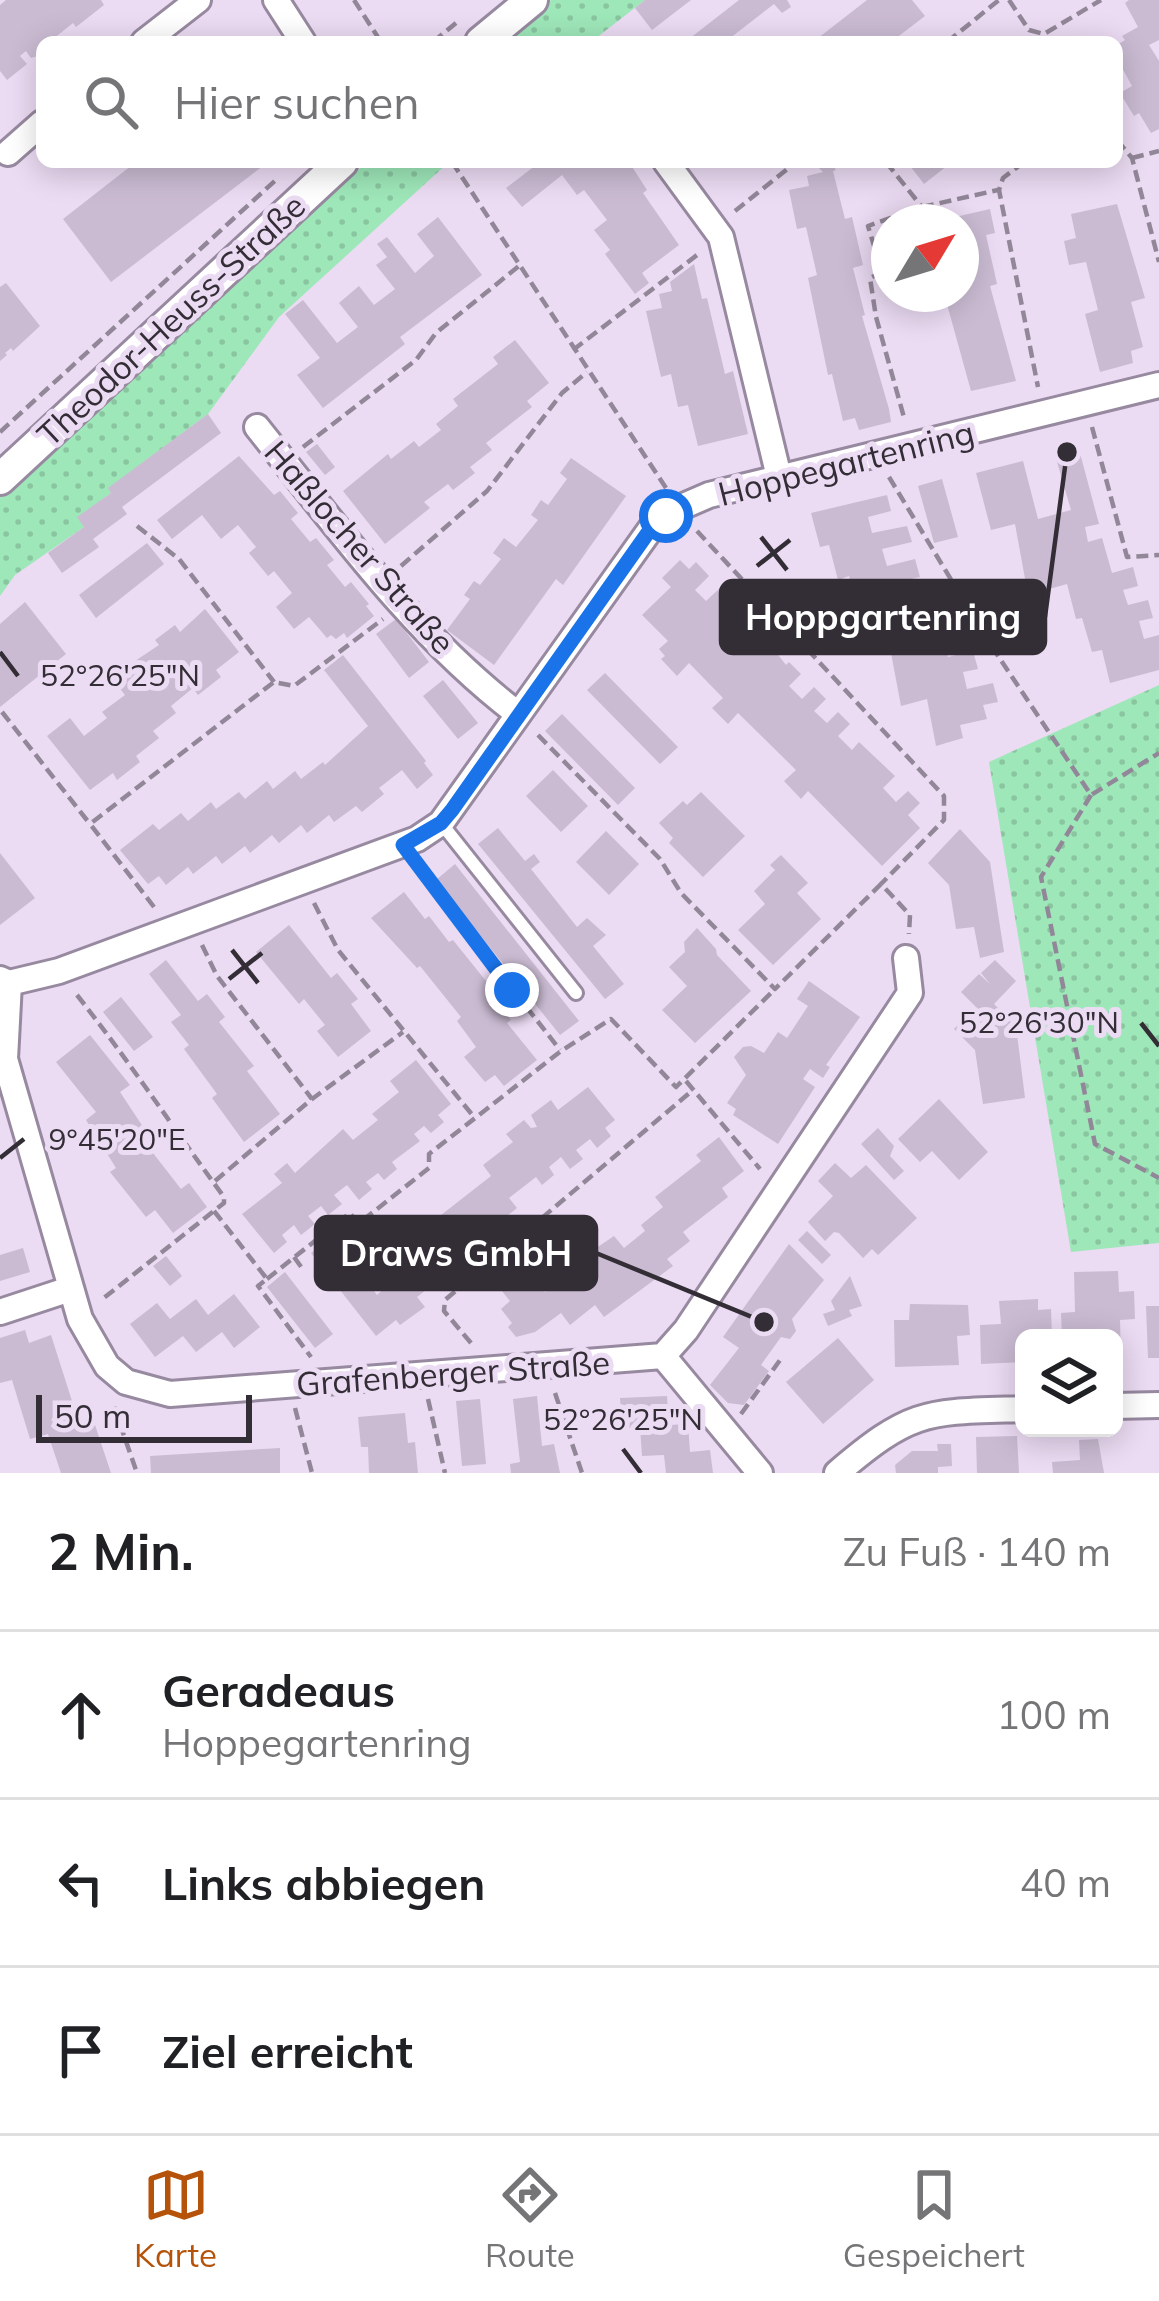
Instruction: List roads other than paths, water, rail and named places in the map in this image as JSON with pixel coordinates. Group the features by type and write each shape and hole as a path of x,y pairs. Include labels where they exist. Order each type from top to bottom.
{"street":[{"path":"152,36 198,0"},
{"path":"276,0 299,36"},
{"path":"489,36 532,0"},
{"path":"8,153 36,128"},
{"name":"Theodor-Heuss-Straße","path":"0,479 335,168"},
{"path":"670,168 717,232 779,477"},
{"name":"Hoppegartenring","path":"5,981 59,971 182,927 403,845 441,823 652,527 679,508 779,477 1159,385"},
{"name":"Haßlocher Straße","path":"257,428 402,604 518,714"},
{"path":"760,1473 663,1356 686,1330 910,993 906,958"},
{"path":"0,1312 70,1289 5,1059 5,981"},
{"name":"Grafenberger Straße","path":"70,1289 80,1319 107,1366 125,1382 170,1394 663,1356"},
{"path":"1123,1406 1159,1405"},
{"path":"837,1473 903,1423 934,1412 1015,1409"}],"lane":[{"path":"441,823 576,993"}],"place":[{"name":"Hoppgartenring","path":"1067,452"},
{"name":"Draws GmbH","path":"764,1322"}]}
